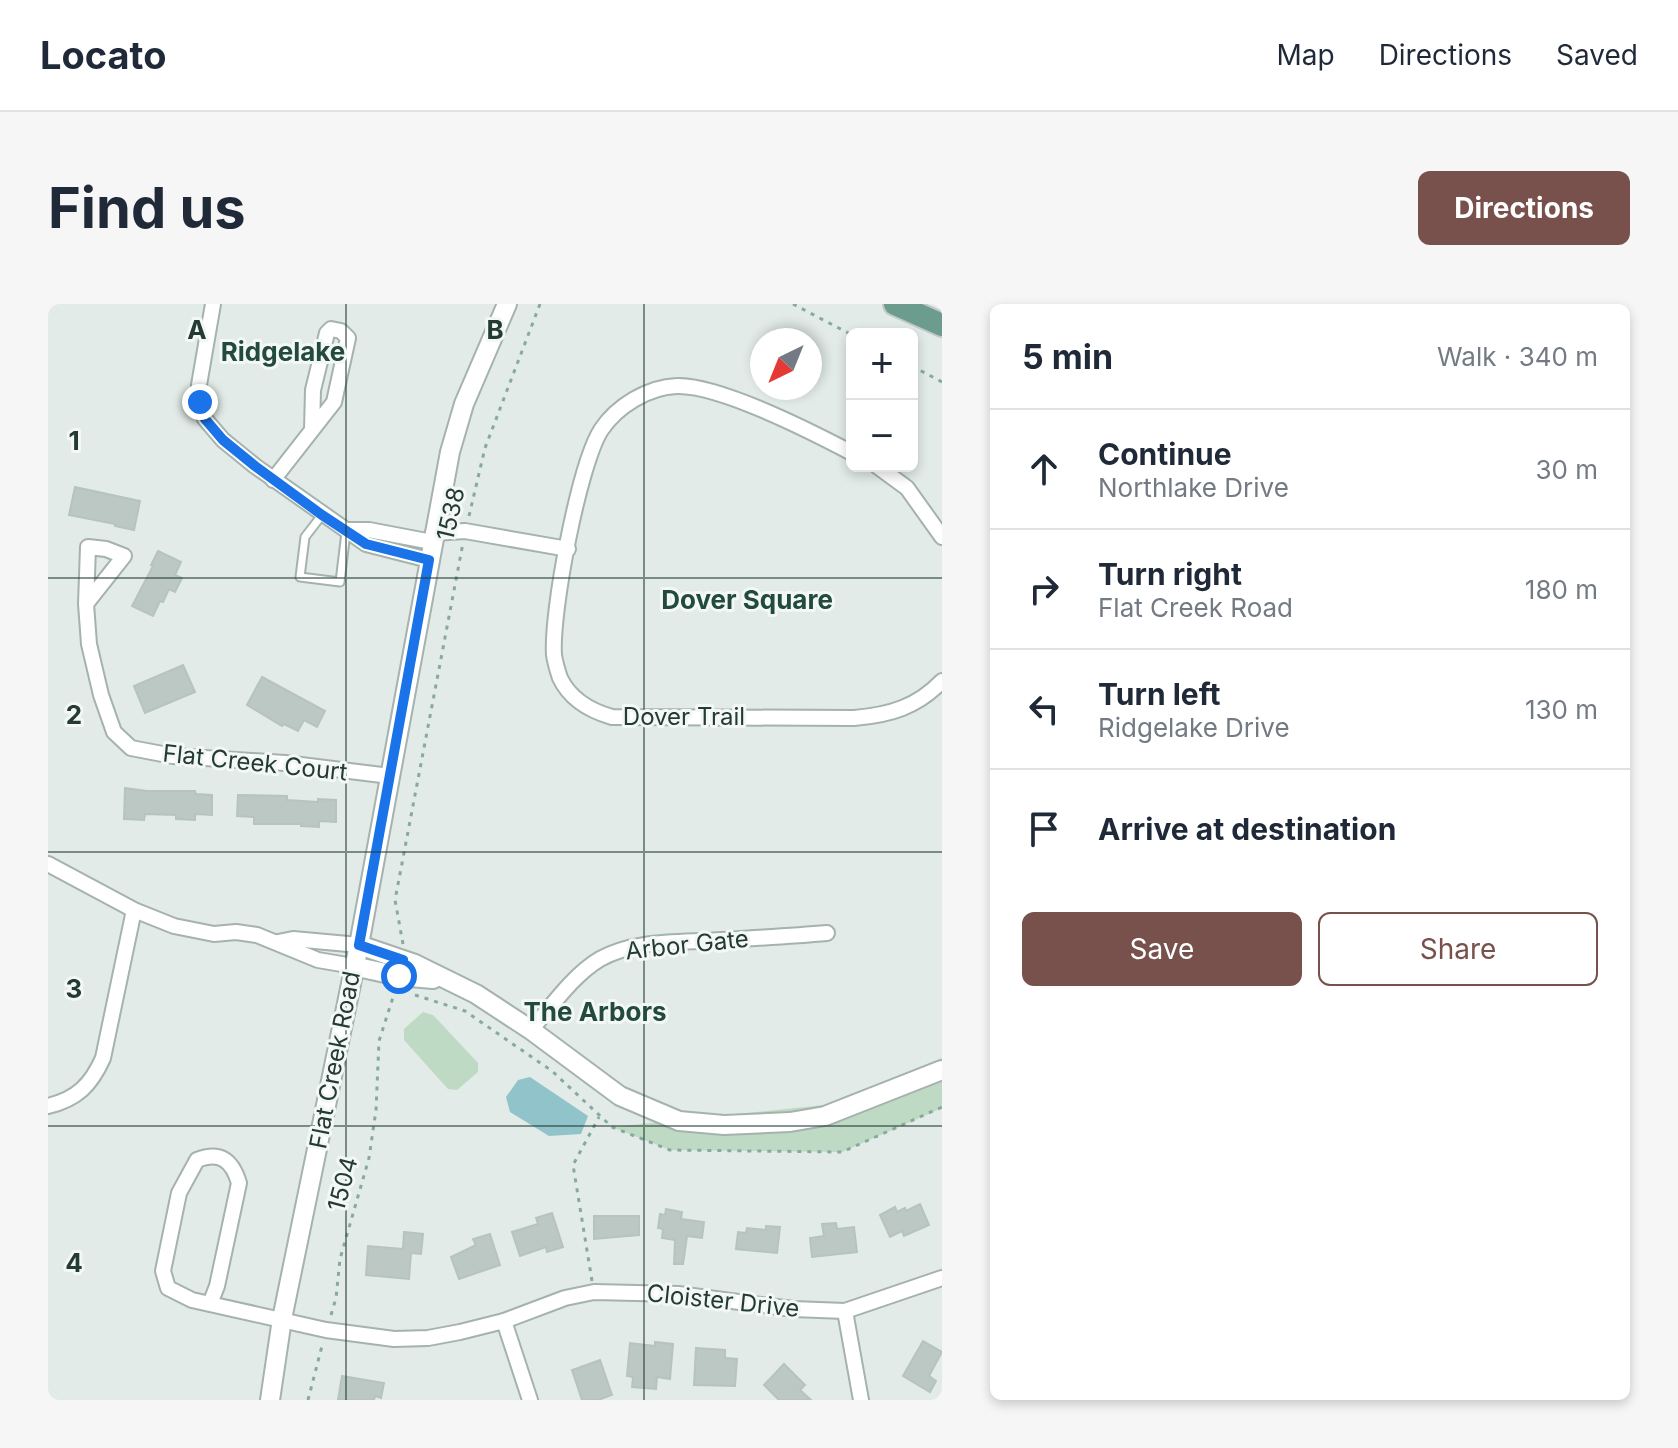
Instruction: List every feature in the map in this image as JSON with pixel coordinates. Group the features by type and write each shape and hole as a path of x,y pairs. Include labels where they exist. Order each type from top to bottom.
{"main road":[{"path":"895,304 942,325"}],"street":[{"path":"213,304 199,385 205,419 223,440 322,515 366,544 431,545 465,531 568,549"},
{"name":"Flat Creek Road","path":"270,1400 282,1319 359,945 450,452 464,404 507,304"},
{"path":"273,480 334,402 348,338 341,331 331,329 327,333 313,390 312,430"},
{"name":"Dover Trail","path":"846,450 719,394 685,386 653,391 617,411 602,428 584,468 559,601 554,657 561,680 591,711 612,717 854,718 883,716 905,709 926,698 942,681"},
{"path":"885,472 907,488 942,537"},
{"name":"Flat Creek Court","path":"86,604 89,644 101,695 114,732 131,748 173,756 285,763 390,776"},
{"path":"48,864 134,910 174,926 214,934 236,932 278,942 318,960 353,966 401,968"},
{"path":"48,1106 76,1097 96,1074 103,1058 134,910"},
{"name":"Arbor Gate","path":"531,1030 581,975 597,961 613,953 669,944 827,933"},
{"path":"278,942 293,939 359,945 401,968 444,980 476,994 531,1030 620,1096 679,1121 702,1125 790,1122 825,1116 942,1070"},
{"name":"Cloister Drive","path":"210,1304 217,1286 239,1183 235,1168 227,1161 208,1156 197,1160 179,1193 163,1271 168,1288 192,1300 326,1330 394,1339 428,1338 504,1321 565,1298 594,1292 678,1294 793,1309 845,1311 942,1278"},
{"path":"845,1311 861,1400"},
{"path":"504,1321 530,1400"}],"lane":[{"path":"322,515 305,537 300,577 340,582 347,530"}],"path":[{"name":"1538","path":"401,968 404,942 395,900 465,531 485,448 540,304"},
{"path":"793,304 846,332"},
{"path":"918,369 942,382"},
{"name":"1504","path":"308,1400 336,1298 340,1259 369,1158 376,1110 379,1041 401,968"},
{"path":"594,1292 573,1165 599,1117"}],"green space":[{"path":"423,1012 433,1015 478,1063 478,1072 457,1090 448,1089 404,1040 404,1029"},
{"path":"942,1058 942,1108 842,1152 670,1150 612,1127 824,1105"}],"water":[{"path":"530,1077 588,1116 581,1134 549,1136 510,1112 506,1097 518,1080"}],"building":[{"path":"75,487 140,501 134,530 69,515"},
{"path":"158,551 181,562 175,575 182,578 175,592 169,589 153,616 132,606"},
{"path":"183,665 195,692 145,713 134,686"},
{"path":"262,677 325,711 317,727 304,720 298,731 284,724 282,726 247,705"},
{"path":"125,788 195,791 196,794 212,795 212,815 195,814 195,820 176,819 176,815 145,814 144,820 124,819"},
{"path":"238,795 287,796 287,800 318,802 318,799 336,800 336,822 319,821 319,827 254,824 254,817 237,816"},
{"path":"920,1204 929,1225 904,1236 902,1231 890,1237 880,1215 895,1207 897,1212 905,1208 906,1211"},
{"path":"666,1209 682,1212 681,1219 704,1222 702,1238 687,1236 683,1264 674,1264 675,1240 662,1238 663,1229 658,1228 660,1214 665,1215"},
{"path":"552,1213 563,1247 547,1252 546,1247 520,1256 512,1232 538,1224 536,1218"},
{"path":"594,1216 639,1216 639,1235 594,1239"},
{"path":"836,1223 837,1229 854,1227 857,1252 812,1257 810,1238 824,1236 822,1224"},
{"path":"766,1226 780,1227 777,1253 736,1249 738,1232 746,1233 747,1228 766,1230"},
{"path":"404,1232 423,1234 421,1254 411,1253 409,1279 366,1275 368,1246 403,1249"},
{"path":"490,1234 500,1265 459,1279 451,1257 476,1245 473,1239"},
{"path":"923,1341 942,1352 929,1376 936,1381 930,1392 903,1376"},
{"path":"655,1342 673,1344 670,1379 657,1377 656,1389 632,1387 633,1377 627,1376 630,1343 655,1346"},
{"path":"696,1348 725,1350 725,1358 737,1359 735,1386 694,1385"},
{"path":"600,1360 612,1395 598,1400 582,1400 572,1370"},
{"path":"784,1364 805,1385 800,1390 811,1400 779,1400 764,1385"},
{"path":"342,1376 384,1383 381,1398 338,1400"}],"district":[{"name":"Ridgelake","path":"283,352"},
{"name":"Dover Square","path":"747,600"},
{"name":"The Arbors","path":"595,1012"}],"route":[{"path":"200,402 205,419 223,440 322,515 366,544 429,560 359,945 403,960 399,976"}]}
